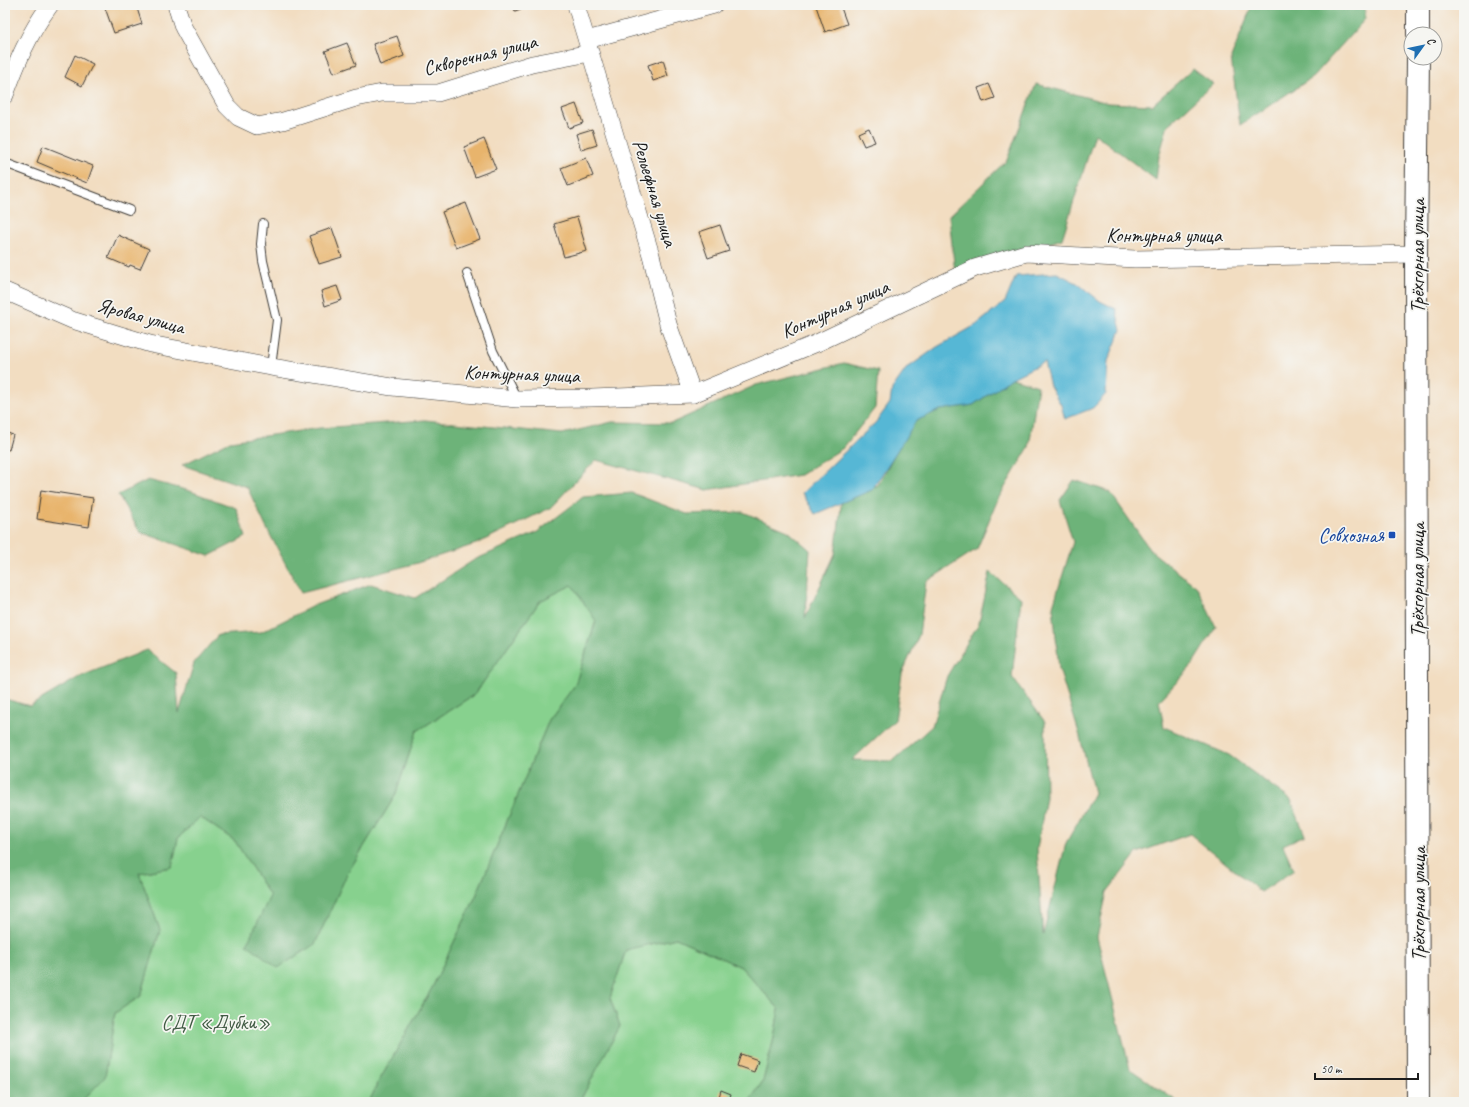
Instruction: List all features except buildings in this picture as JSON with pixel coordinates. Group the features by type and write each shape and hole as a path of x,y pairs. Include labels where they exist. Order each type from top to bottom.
{"highway":[{"path":"1418,5 1418,26"},
{"name":"Трёхгорная улица","path":"1418,66 1416,254 1418,1102"}],"street":[{"path":"5,95 22,51 36,23 50,5"},
{"name":"Скворечная улица","path":"176,5 183,27 227,106 238,117 257,126 283,121 356,98 382,93 438,93 714,5"},
{"name":"Рельефная улица","path":"576,5 652,255 668,324 693,394"},
{"name":"Контурная улица","path":"271,367 392,387 517,399 693,394 817,342 975,268 1026,253 1135,259 1416,254"},
{"name":"Яровая улица","path":"5,292 72,320 150,344 271,367"}],"lane":[{"path":"5,163 129,210"},
{"path":"263,224 261,244 263,261 277,320 271,367"},
{"path":"467,273 493,351 517,399"}],"green space":[{"path":"1252,5 1365,5 1365,19 1313,77 1240,125 1231,58"},
{"path":"1193,69 1213,84 1168,125 1159,156 1156,180 1095,134 1062,239 955,273 949,216 1007,160 1036,84 1108,103 1152,105"},
{"path":"844,363 878,371 875,408 843,448 800,475 707,490 596,460 550,508 476,544 414,564 301,593 266,527 247,487 182,465 230,441 320,428 425,420 562,434 612,422 672,423 756,385"},
{"path":"1012,378 1038,386 1029,447 998,499 977,549 926,582 919,635 902,674 895,720 852,760 893,761 932,726 947,676 979,623 990,572 1021,598 1012,677 1045,722 1046,797 1037,849 1043,935 1066,843 1094,793 1079,733 1059,669 1053,606 1073,542 1060,500 1074,480 1110,492 1151,551 1197,587 1216,627 1190,668 1159,701 1164,727 1229,755 1291,800 1305,835 1283,845 1294,870 1261,892 1190,834 1137,853 1107,892 1097,937 1130,1069 1178,1102 749,1102 763,1081 774,1038 779,1009 741,967 676,938 626,950 610,998 620,1026 582,1097 576,1102 369,1102 378,1083 432,988 476,896 549,720 575,685 596,621 572,585 540,601 475,694 417,731 395,796 347,874 315,944 278,968 247,944 270,896 235,841 200,817 178,838 172,867 139,873 160,930 141,996 115,1013 105,1077 81,1102 5,1102 5,907 7,906 10,872 5,871 5,699 30,706 79,677 147,650 176,673 179,713 194,663 218,635 261,632 315,605 371,584 415,598 474,560 536,533 583,497 632,493 687,514 743,512 788,531 810,550 805,618 835,554 842,499 878,485 917,413 973,405"},
{"path":"148,480 190,491 236,508 246,537 209,556 140,532 118,495"},
{"name":"СДТ «Дубки»","path":"572,584 596,620 575,685 549,720 476,896 432,988 378,1083 369,1102 81,1102 105,1076 115,1013 141,996 160,930 139,873 172,867 178,838 200,817 235,841 270,896 315,944 347,874 395,796 417,731 475,694 540,601"},
{"path":"676,938 741,967 779,1009 774,1038 763,1081 749,1102 576,1102 582,1097 620,1026 610,998 626,950"}],"water":[{"path":"1057,273 1077,283 1100,301 1116,309 1121,330 1108,361 1106,394 1093,408 1065,419 1061,405 1050,386 1044,362 1012,378 973,405 940,410 916,421 872,490 815,514 802,493 876,422 890,403 892,389 906,369 937,347 976,325 1005,302 1016,276"}],"place":[{"name":"Совхозная","path":"1392,535"}]}
